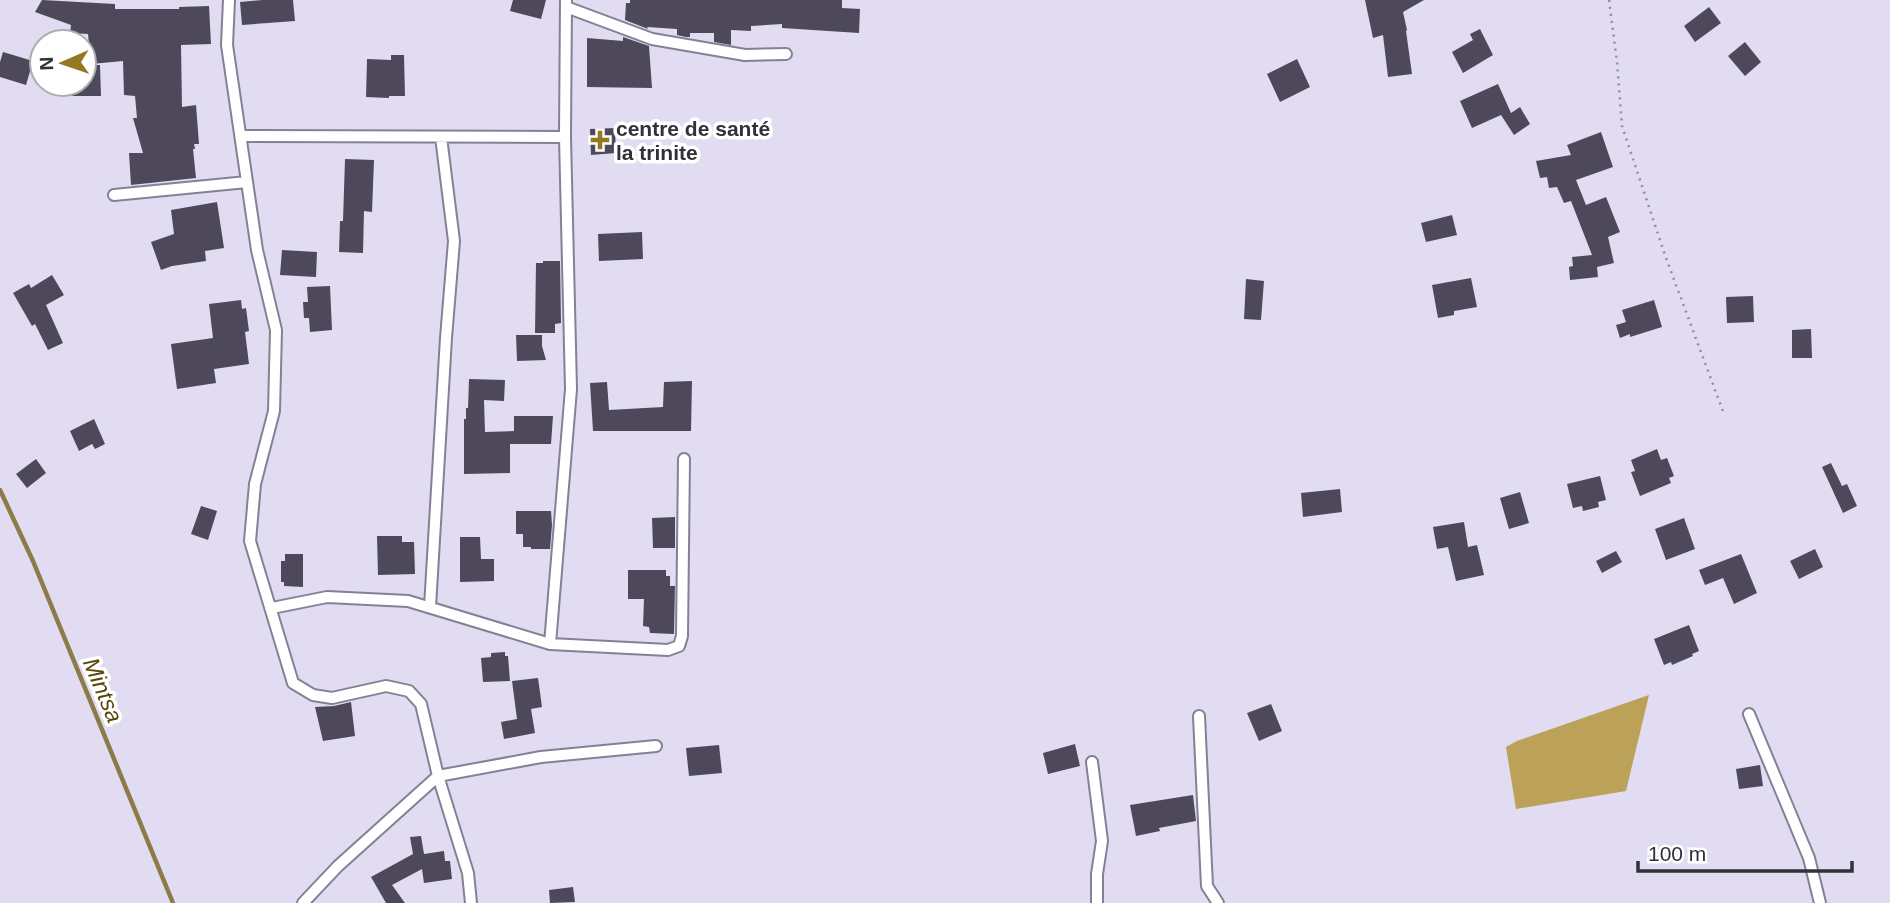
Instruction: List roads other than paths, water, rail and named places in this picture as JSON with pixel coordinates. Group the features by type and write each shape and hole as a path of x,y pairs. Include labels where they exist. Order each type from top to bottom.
{"street":[{"path":"229,0 227,45 257,250 276,330 274,411 255,484 250,541 293,682 313,695 332,698 386,686 409,691 421,704 438,776 468,873 471,903"},
{"path":"550,644 571,389 565,137 566,3 652,39 745,55 786,54"},
{"path":"241,136 565,137"},
{"path":"430,607 454,241 441,137"},
{"path":"114,195 247,182"},
{"path":"271,608 327,597 408,601 550,644 668,650 679,646 682,636 684,459"},
{"path":"1749,714 1808,858 1819,903"},
{"path":"1199,716 1207,886 1218,903"},
{"path":"303,903 338,866 438,776 541,757 656,746"},
{"path":"1092,762 1102,841 1097,874 1097,903"}],"waterway":[{"name":"Mintsa","path":"0,490 33,561 173,903"}],"place":[{"name":"centre de santé la trinite","path":"600,140"}]}
